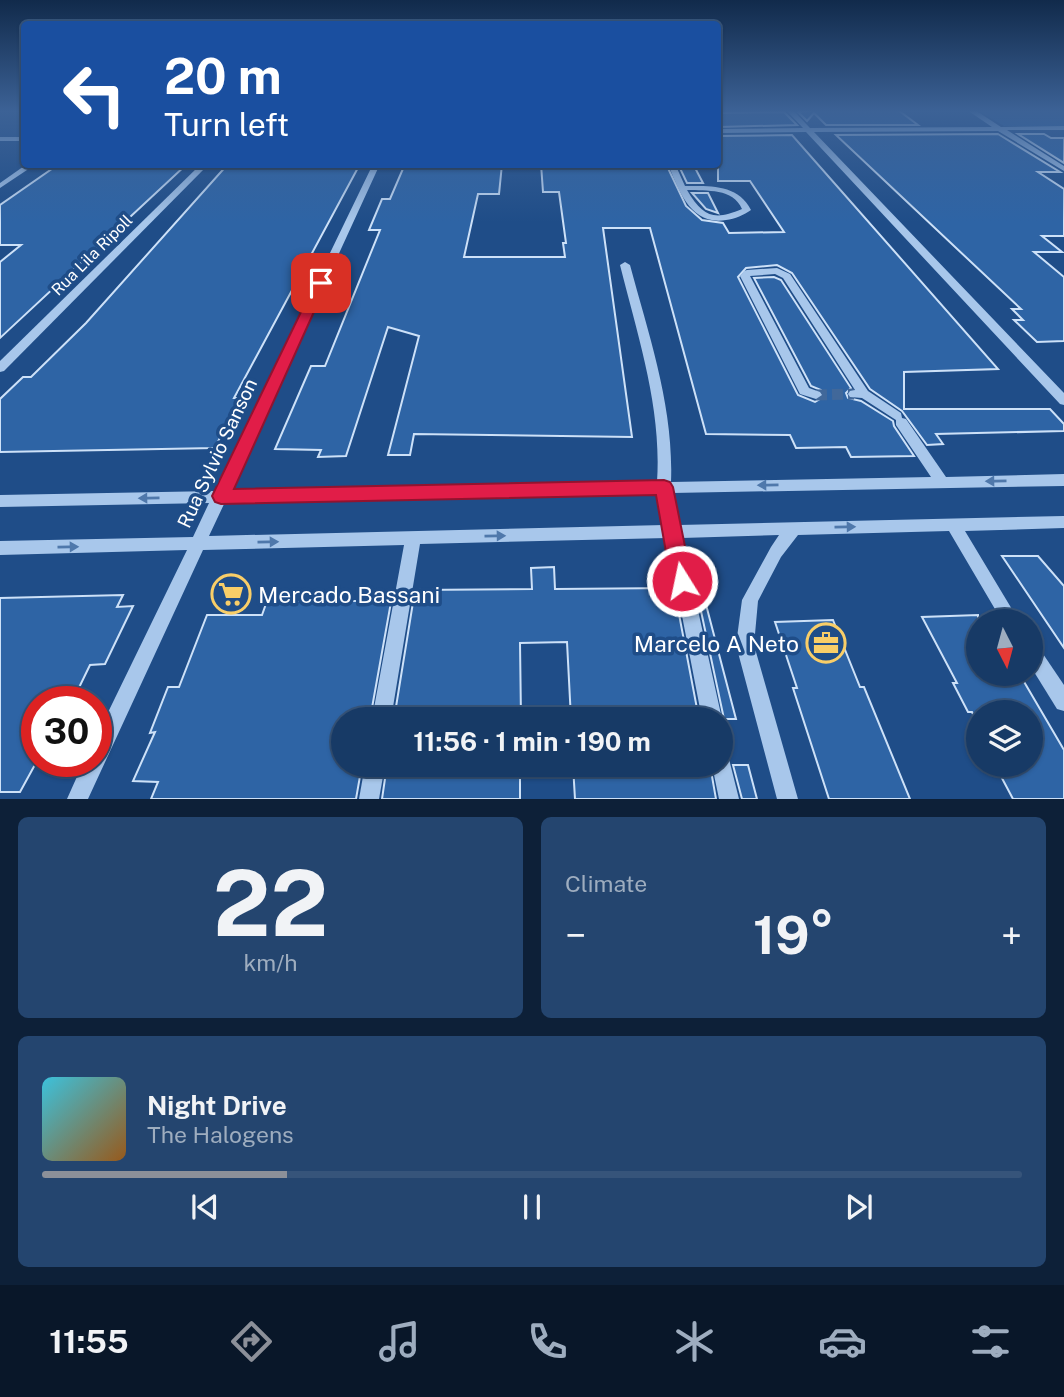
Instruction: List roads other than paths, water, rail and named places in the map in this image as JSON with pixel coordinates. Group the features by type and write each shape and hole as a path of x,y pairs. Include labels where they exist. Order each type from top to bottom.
{"street":[{"path":"824,147 1064,401"},
{"path":"1030,147 1064,169"},
{"path":"0,186 27,168"},
{"name":"Rua Lila Ripoll","path":"0,368 202,168"},
{"name":"Rua Sylvio Sanson","path":"112,727 375,168"},
{"path":"673,168 682,188 692,208 699,215 735,216 747,210 736,194 682,188"},
{"path":"625,265 664,427 667,458 664,487 709,707"},
{"path":"816,395 804,391 745,276 747,273 778,271 787,276 859,394 899,419 942,482"},
{"path":"0,501 1064,480"},
{"path":"0,548 1064,522"},
{"path":"953,524 1005,609"},
{"path":"788,799 745,645 750,600 776,552 794,528"},
{"path":"384,707 412,538"},
{"path":"1043,670 1064,702"},
{"name":"Rua Sylvio Sanson","path":"77,799 88,777"},
{"path":"369,799 372,777"},
{"path":"724,777 729,799"}],"tunnel":[{"path":"816,395 854,394"}],"place":[{"name":"Mercado Bassani","path":"231,594"},
{"name":"Marcelo A Neto","path":"826,643"}]}
